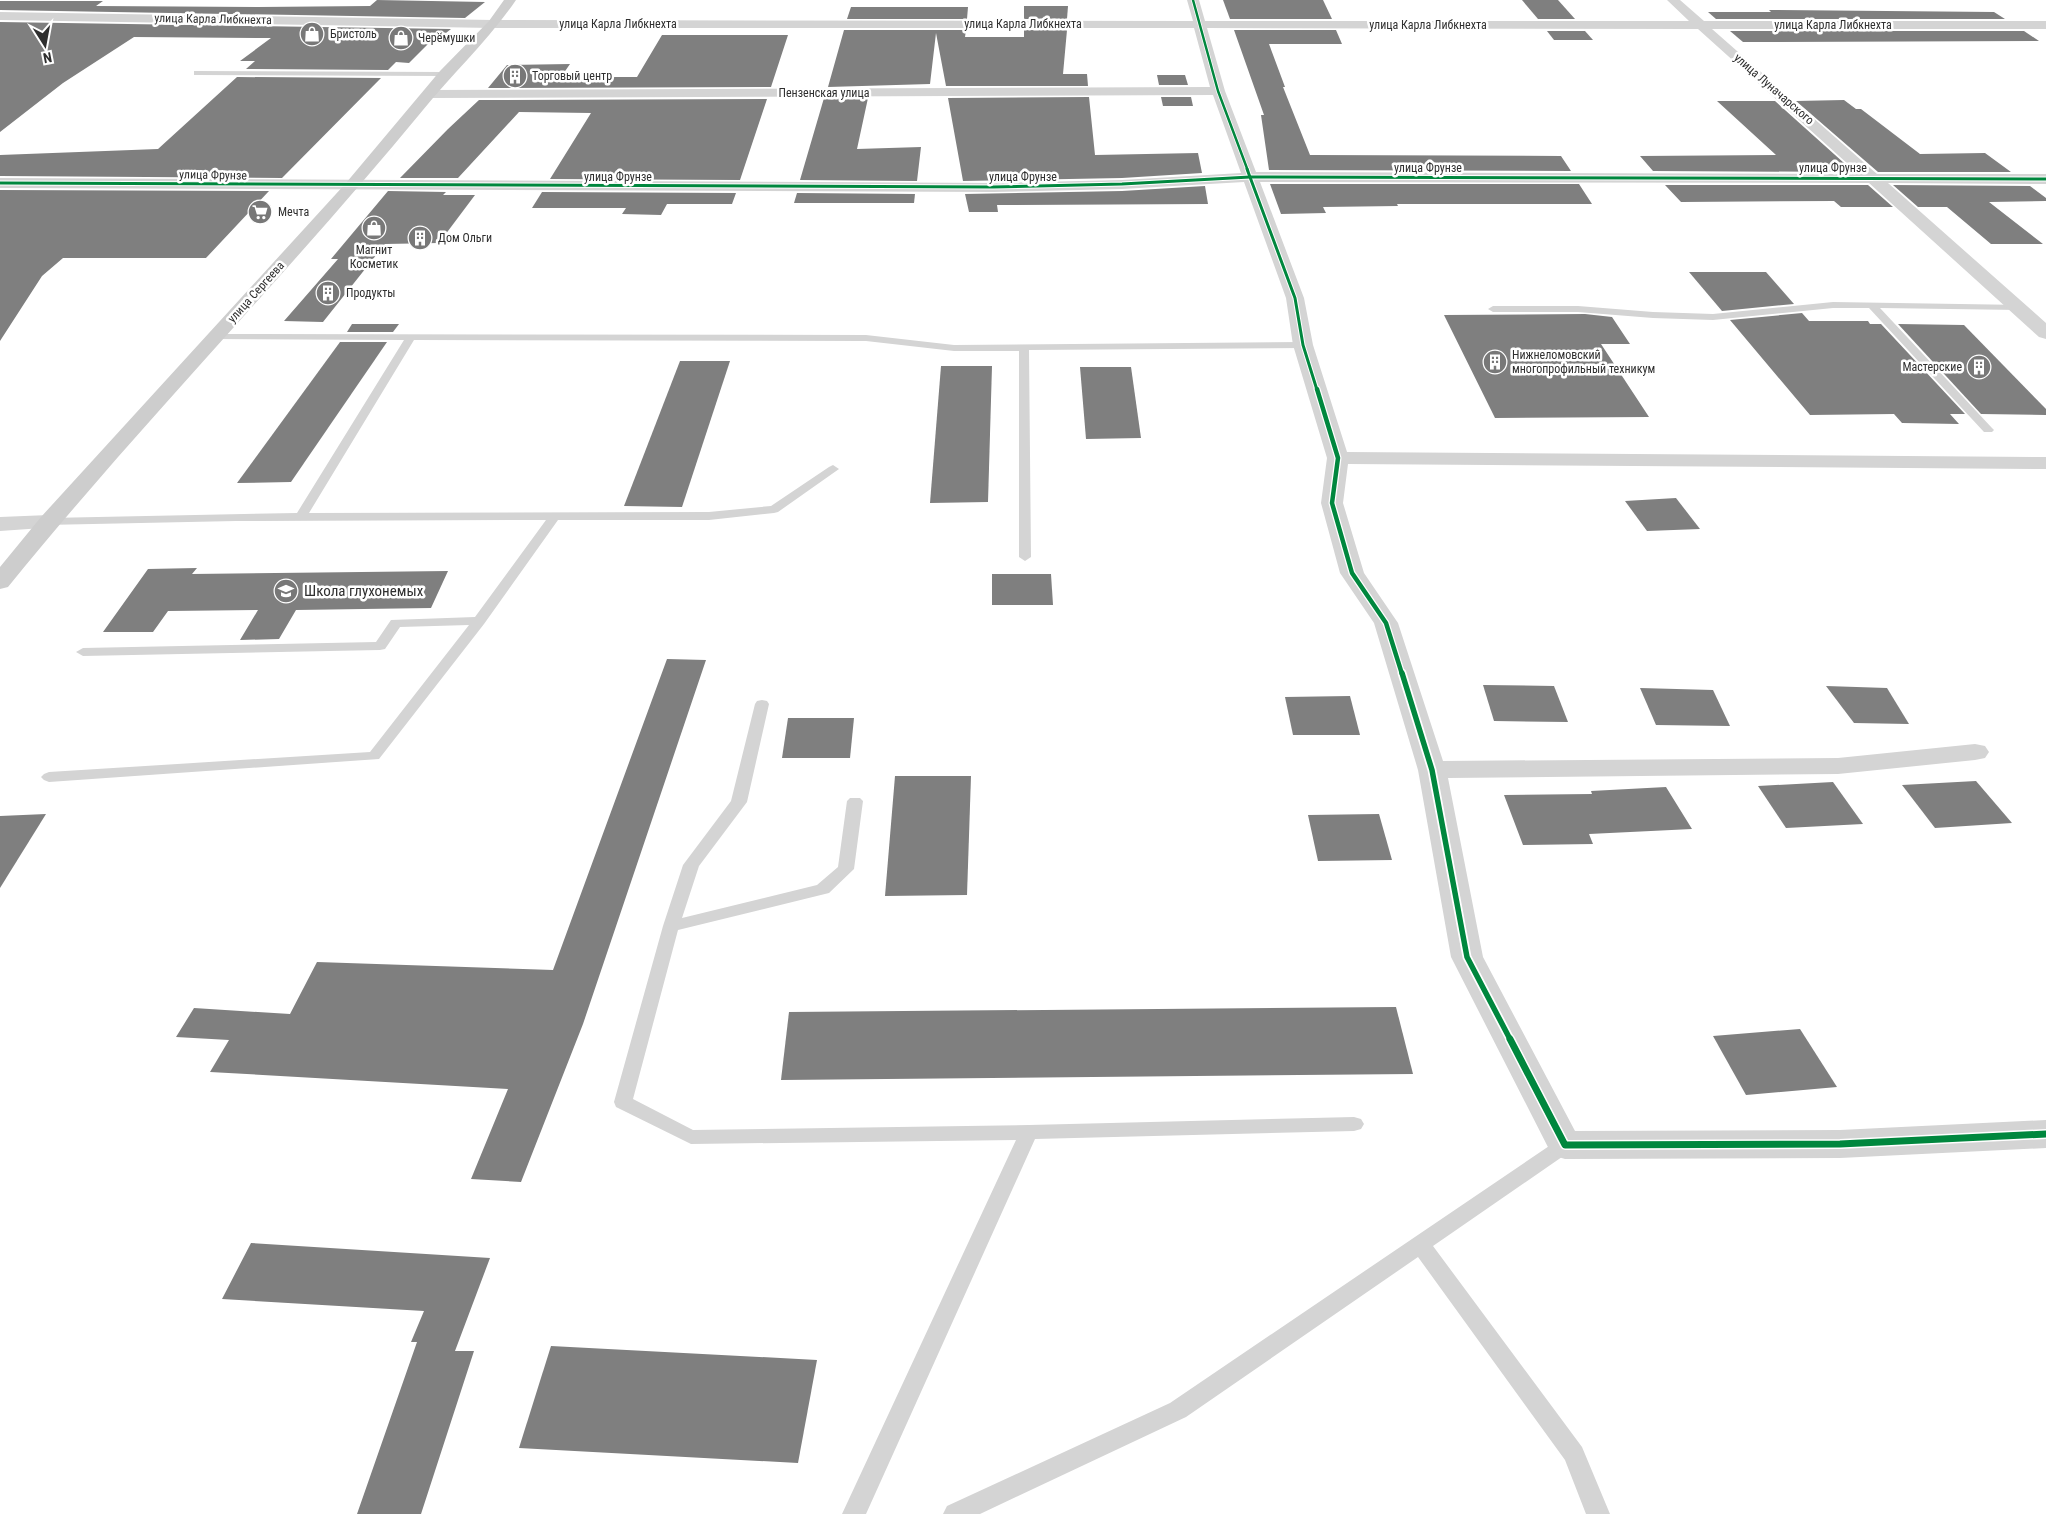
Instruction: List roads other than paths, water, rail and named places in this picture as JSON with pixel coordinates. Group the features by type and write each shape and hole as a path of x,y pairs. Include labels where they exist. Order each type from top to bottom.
{"main road":[{"name":"улица Сергеева","path":"0,582 49,522 352,186 445,74 493,24 510,0"}],"street":[{"path":"1193,0 1218,91 1295,298 1303,345 1338,458 1332,503 1352,573 1386,623 1432,770 1468,957 1565,1145 1840,1144 2046,1134"},
{"name":"улица Луначарского","path":"1674,0 2046,333"},
{"name":"улица Карла Либкнехта","path":"0,16 493,24 2046,25"},
{"name":"Пензенская улица","path":"429,94 1218,91"},
{"name":"улица Фрунзе","path":"0,183 1049,188 1168,184 1250,178 2046,179"},
{"path":"1338,458 2046,463"},
{"path":"0,524 49,522"},
{"path":"1432,770 1838,766 1975,752"}],"lane":[{"path":"197,73 445,74"},
{"path":"1493,309 1578,308 1653,315 1713,317 1833,305 2018,307"},
{"path":"1871,305 1988,430"},
{"path":"216,336 866,338 954,348 1303,345"},
{"path":"300,518 411,337"},
{"path":"1024,348 1025,557"},
{"path":"49,522 236,517 709,516 774,509 833,469"},
{"path":"49,777 374,756 479,621 554,517"},
{"path":"83,652 380,646 396,623 479,621"},
{"path":"762,704 739,802 691,865 671,926 623,1102 691,1137 1029,1132 1354,1124"},
{"path":"671,926 823,889 846,869 855,801"},
{"path":"854,1514 1029,1132"},
{"path":"955,1514 1178,1410 1565,1145"},
{"path":"1420,1244 1574,1454 1598,1514"}],"place":[{"name":"Бристоль","path":"312,34"},
{"name":"Черёмушки","path":"401,38"},
{"name":"Торговый центр","path":"515,76"},
{"name":"Мечта","path":"260,212"},
{"name":"Магнит Косметик","path":"374,228"},
{"name":"Дом Ольги","path":"420,238"},
{"name":"Продукты","path":"328,293"},
{"name":"Нижнеломовский многопрофильный техникум","path":"1495,362"},
{"name":"Мастерские","path":"1979,367"},
{"name":"Школа глухонемых","path":"286,591"}]}
